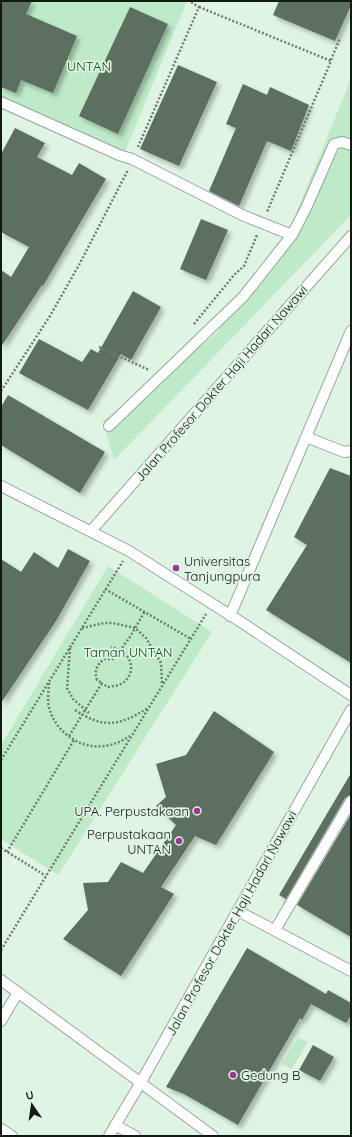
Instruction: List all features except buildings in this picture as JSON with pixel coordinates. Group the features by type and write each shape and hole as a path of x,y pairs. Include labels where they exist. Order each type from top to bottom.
{"lane":[{"path":"1,102 119,155 132,159 237,213 292,235"},
{"path":"109,426 243,297 292,235 306,208 334,144 342,142 351,145"},
{"name":"Jalan Profesor Dokter Haji Hadari Nawawi","path":"91,531 351,236"},
{"path":"230,616 351,331"},
{"path":"306,437 349,453"},
{"path":"1,486 129,551 351,695"},
{"name":"Jalan Profesor Dokter Haji Hadari Nawawi","path":"109,1136 351,710"},
{"path":"275,930 351,801"},
{"path":"238,911 351,972"},
{"path":"1,980 213,1136"},
{"path":"1,1021 18,992"},
{"path":"115,1125 135,1136"},
{"path":"1,1129 12,1136"}],"path":[{"path":"189,1 199,7 331,60"},
{"path":"1,391 69,284 130,166 199,7"},
{"path":"190,329 234,274 244,266 340,38"},
{"path":"99,347 154,372"},
{"path":"1,760 129,551"},
{"path":"106,588 191,639"},
{"path":"1,950 212,604"},
{"path":"110,647 121,651 129,658 132,670 129,677 122,683 108,687 97,680 95,673 97,665 104,659 114,659 121,651 145,611"},
{"path":"81,628 104,623 113,623 135,628 146,638 160,663 162,684"},
{"path":"70,648 67,688 73,699 89,713"},
{"path":"49,682 48,699 52,716 61,730 74,740 88,746 103,747 118,743 131,736"},
{"path":"69,736 101,683"},
{"path":"75,710 82,715 105,724 130,719 148,708"},
{"path":"7,852 74,740"},
{"path":"1,848 46,876"}],"green space":[{"name":"UNTAN","path":"1,1 187,1 124,154 1,98"},
{"path":"351,79 351,215 114,460 103,421 216,334 290,228"},
{"name":"Taman UNTAN","path":"108,566 212,632 58,875 1,839 1,745"},
{"path":"298,1038 308,1042 292,1069 282,1064"}],"place":[{"name":"Universitas Tanjungpura","path":"176,568"},
{"name":"UPA. Perpustakaan","path":"197,811"},
{"name":"Perpustakaan UNTAN","path":"179,841"},
{"name":"Gedung B","path":"233,1075"}]}
